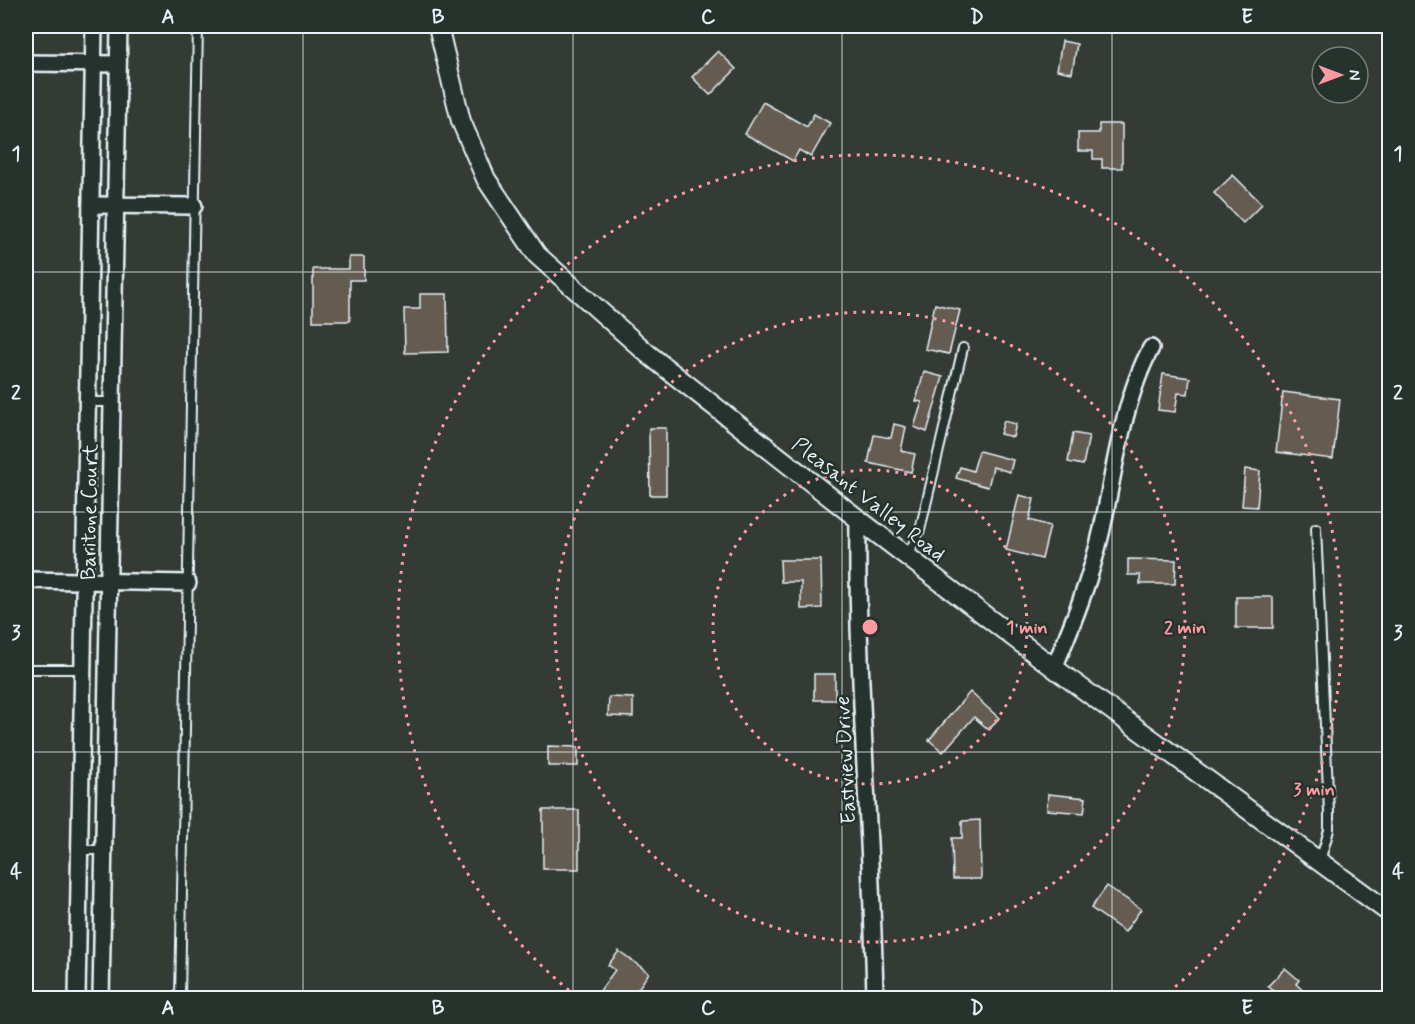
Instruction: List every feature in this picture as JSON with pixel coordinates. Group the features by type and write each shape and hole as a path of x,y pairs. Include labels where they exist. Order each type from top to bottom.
{"street":[{"name":"Baritone Court","path":"76,999 94,26"},
{"name":"Baritone Court","path":"101,999 119,26"},
{"name":"Pleasant Valley Road","path":"438,26 461,121 486,179 537,255 648,354 907,557 1054,668 1389,913"},
{"path":"26,63 118,64"},
{"path":"91,204 194,206"},
{"path":"1054,668 1086,588 1128,415 1144,362 1151,348"},
{"name":"Eastview Drive","path":"858,519 857,594 873,894 875,999"},
{"path":"26,580 188,583"}],"lane":[{"path":"180,999 198,26"},
{"path":"907,557 920,530 963,348"},
{"path":"87,402 112,402"},
{"path":"1316,528 1329,812 1329,830 1320,862"},
{"path":"26,669 83,669"},
{"path":"79,850 104,850"}],"building":[{"path":"1062,41 1077,44 1072,73 1057,70"},
{"path":"718,51 736,69 710,95 692,77"},
{"path":"763,102 807,127 814,114 830,123 811,157 799,150 793,161 745,134"},
{"path":"1099,124 1122,124 1122,168 1102,168 1102,159 1093,159 1093,151 1078,151 1078,133 1099,133"},
{"path":"1233,175 1262,204 1243,223 1214,193"},
{"path":"349,257 364,257 364,280 350,280 350,321 313,321 313,269 349,269"},
{"path":"420,294 447,294 448,352 405,353 404,309 420,309"},
{"path":"935,304 960,310 949,354 925,349"},
{"path":"924,372 943,377 927,432 914,427 922,402 916,401"},
{"path":"1163,374 1190,378 1188,394 1178,393 1175,412 1158,410"},
{"path":"1283,392 1340,399 1333,459 1276,452"},
{"path":"1004,421 1016,424 1013,437 1000,434"},
{"path":"894,424 906,427 901,451 915,454 911,472 868,463 874,435 891,438"},
{"path":"649,428 666,428 666,495 650,495"},
{"path":"1073,433 1089,436 1083,465 1068,462"},
{"path":"979,451 1013,460 1010,472 993,467 988,487 956,478 960,467 973,471"},
{"path":"1245,469 1260,471 1257,507 1242,506"},
{"path":"1019,495 1034,499 1029,520 1050,526 1042,559 1006,550"},
{"path":"1128,559 1176,560 1175,584 1140,584 1140,575 1128,575"},
{"path":"780,560 821,560 822,608 801,609 801,582 781,582"},
{"path":"1236,597 1273,597 1273,628 1236,628"},
{"path":"814,674 835,674 835,700 814,700"},
{"path":"970,692 999,718 989,730 974,717 943,752 929,740"},
{"path":"609,697 633,698 633,717 608,716"},
{"path":"548,746 578,747 578,766 548,766"},
{"path":"1048,794 1086,798 1084,813 1047,810"},
{"path":"543,810 579,810 579,869 543,869"},
{"path":"980,820 981,879 953,879 952,838 962,838 962,821"},
{"path":"1107,886 1141,909 1125,932 1091,908"},
{"path":"619,951 649,973 631,999 608,999 599,992 615,970 608,965"},
{"path":"1285,968 1299,980 1296,984 1312,999 1282,999 1268,986"}]}
